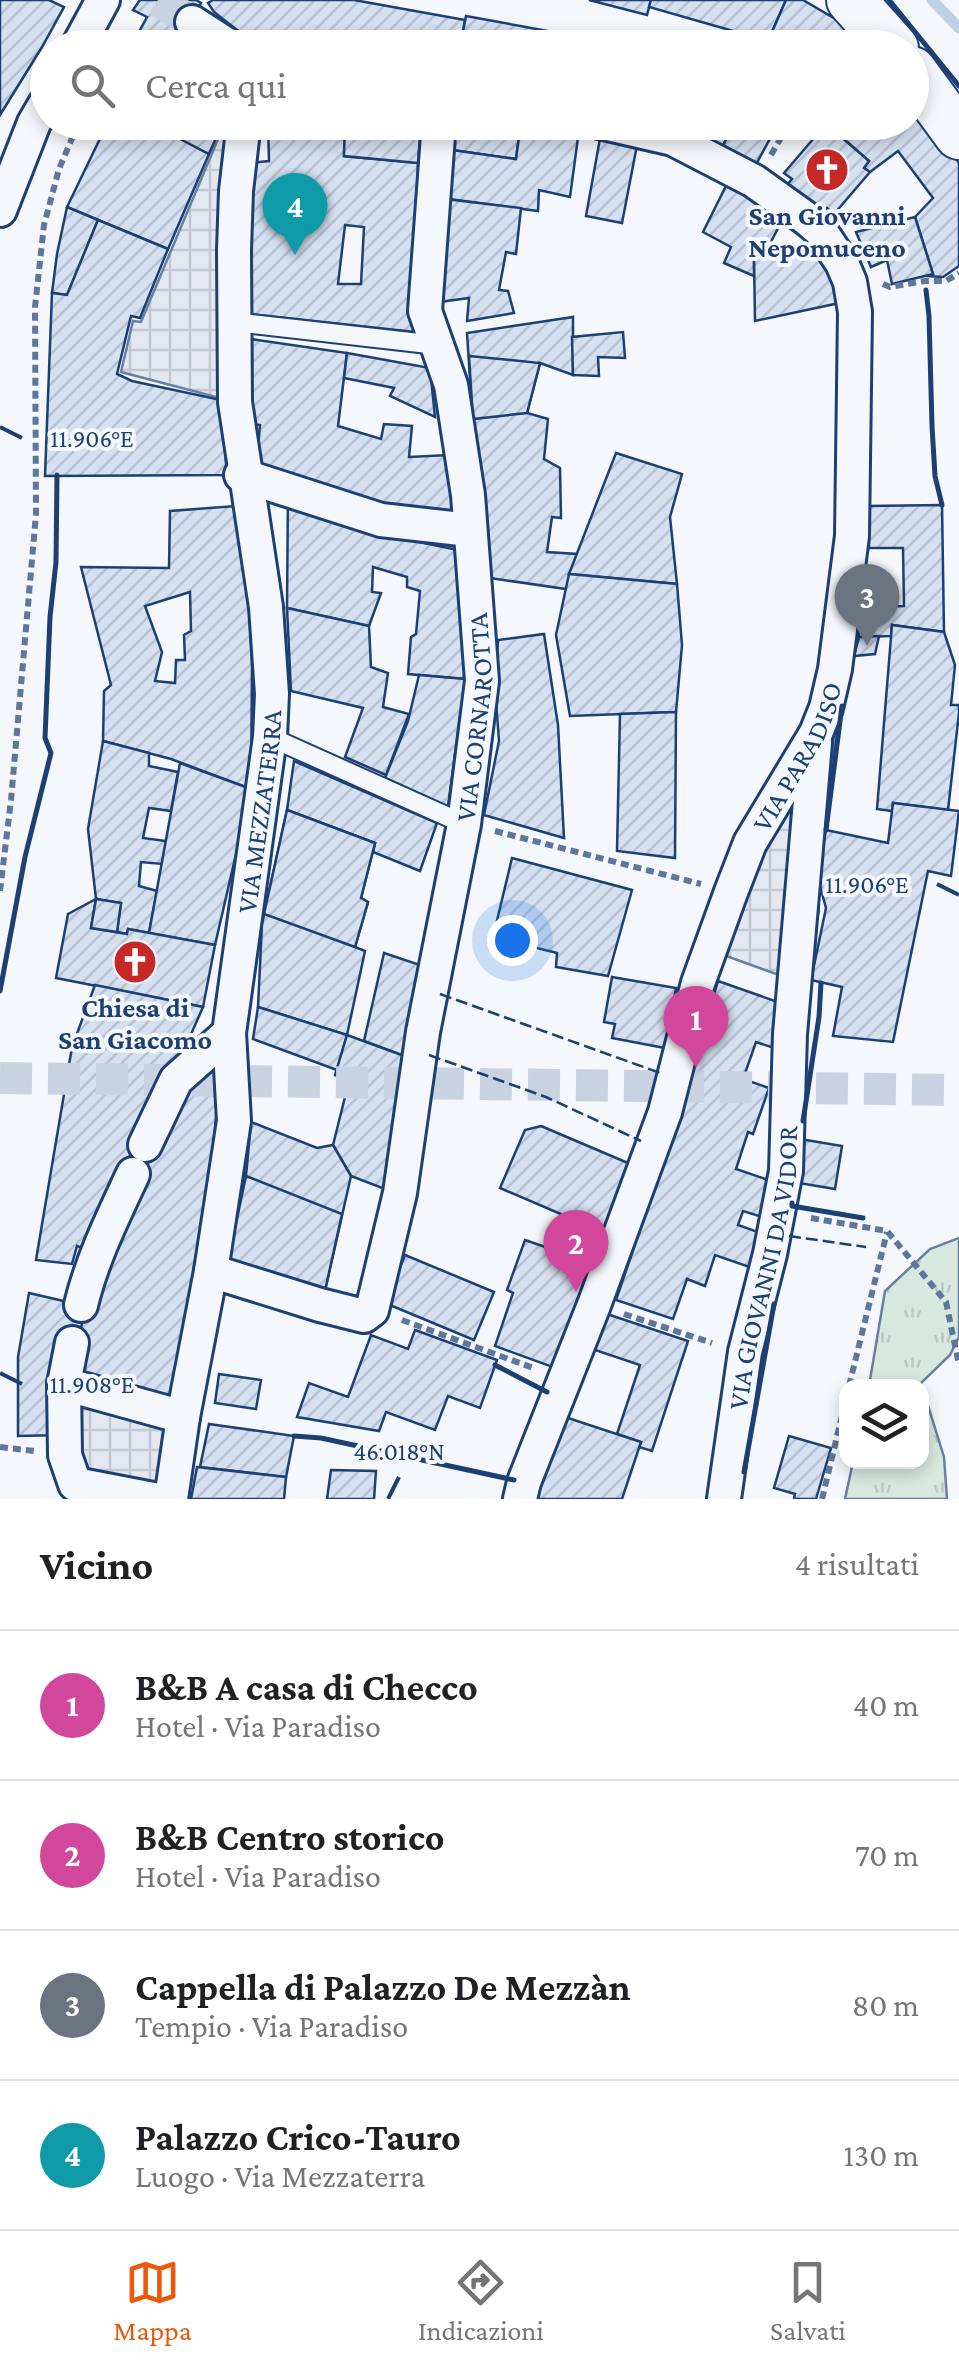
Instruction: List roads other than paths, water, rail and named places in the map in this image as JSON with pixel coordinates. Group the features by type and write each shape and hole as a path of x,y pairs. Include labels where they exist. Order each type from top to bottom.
{"street":[{"path":"851,0 878,30"},
{"path":"83,30 92,3"},
{"path":"192,22 204,30"},
{"path":"929,94 959,134"},
{"path":"0,210 30,133"},
{"name":"VIA MEZZATERRA","path":"171,1499 234,1121 229,1032 270,736 272,694 266,607 243,476 235,402 236,211 242,140"},
{"name":"VIA CORNAROTTA","path":"212,1271 364,1316 372,1310 400,1193 422,1032 464,824 482,680 468,496 451,385 424,311 438,140"},
{"name":"VIA PARADISO","path":"520,1499 665,1112 698,983 730,892 750,842 816,733 826,708 835,669 852,536 856,329 850,282 833,248 808,219 754,182 675,140"},
{"path":"243,476 382,520 470,530"},
{"name":"VIA GIOVANNI DA VIDOR","path":"724,1499 746,1352 786,1171 790,1034 816,733"},
{"path":"82,1305 87,1280 107,1229 176,1080 229,1032"},
{"path":"72,1343 64,1384 65,1455 75,1484 152,1499"},
{"path":"64,1384 183,1417"}],"lane":[{"path":"234,322 437,345"},
{"path":"270,736 464,824"}],"waterway":[{"path":"932,0 959,28"}],"tunnel":[{"path":"158,0 192,22"},
{"path":"0,1078 959,1090"}],"place":[{"name":"San Giovanni Nepomuceno","path":"827,170"},
{"name":"Palazzo Crico-Tauro","path":"295,255"},
{"name":"Cappella di Palazzo De Mezzàn","path":"867,646"},
{"name":"Chiesa di San Giacomo","path":"135,962"},
{"name":"B&B A casa di Checco","path":"696,1068"},
{"name":"B&B Centro storico","path":"576,1292"}]}
